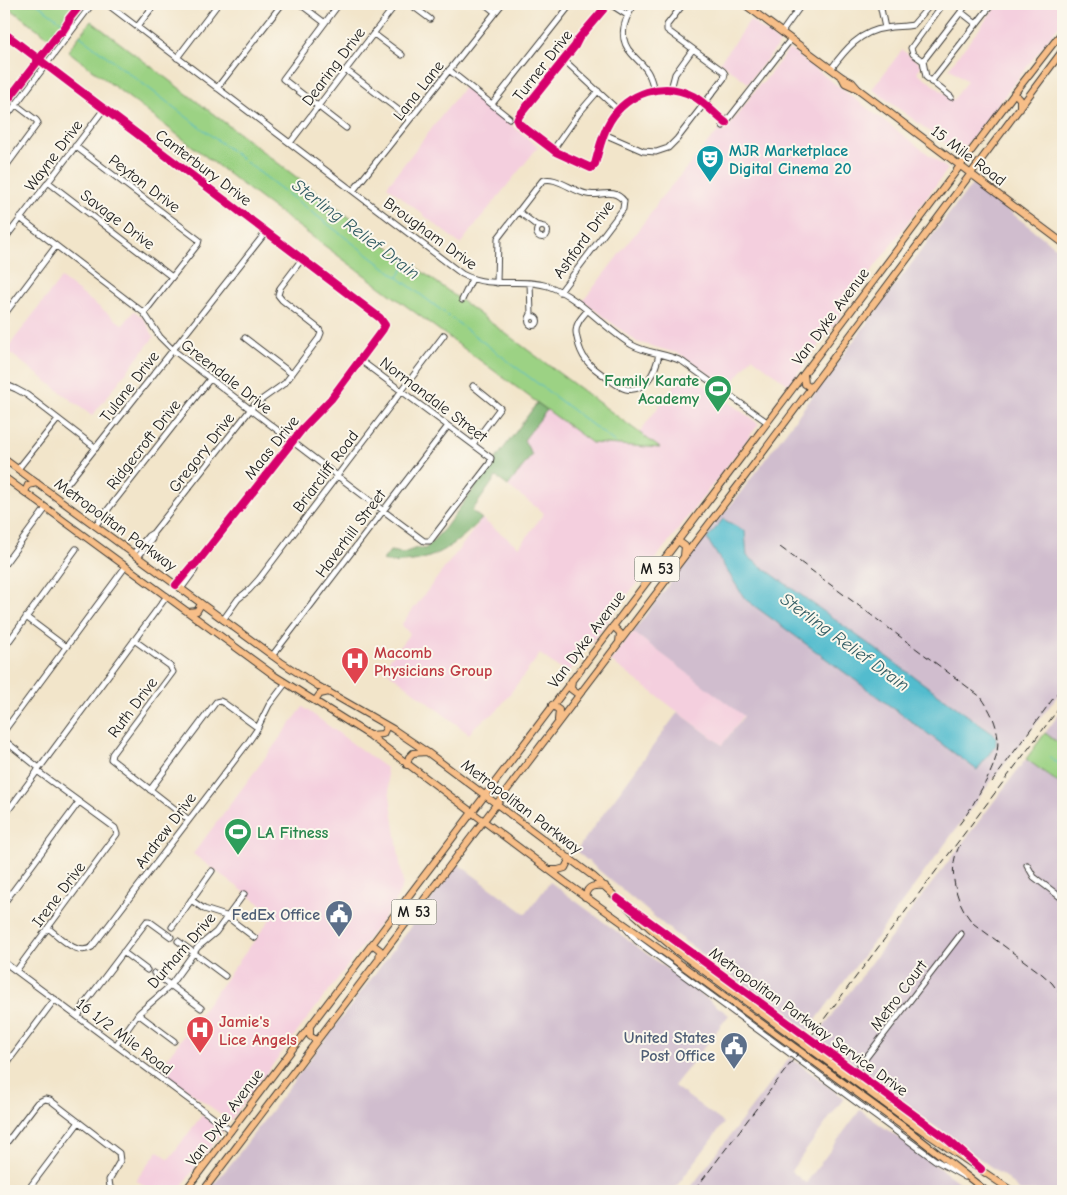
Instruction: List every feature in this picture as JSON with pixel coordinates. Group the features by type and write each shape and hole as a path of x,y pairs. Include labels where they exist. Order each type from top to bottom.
{"main road":[{"name":"15 Mile Road","path":"744,4 842,77 848,85 858,89 1063,243"},
{"name":"Van Dyke Avenue","path":"185,1191 678,541 1032,69 1063,31"},
{"name":"Van Dyke Avenue","path":"203,1191 911,256 1063,50"},
{"path":"1032,69 1033,78 1041,82"},
{"path":"1014,93 1020,99 1020,109"},
{"path":"904,241 904,252 911,256"},
{"path":"883,268 890,274 890,282"},
{"path":"804,374 805,384 811,388"},
{"path":"780,405 788,411 788,419"},
{"name":"Metropolitan Parkway","path":"4,459 272,656 304,678 388,726 427,752 570,858 605,886 677,951 918,1127 1012,1191"},
{"name":"Metropolitan Parkway","path":"4,477 286,684 369,735 482,822 912,1133 986,1191"},
{"path":"25,492 28,484 37,483"},
{"path":"702,509 702,520 709,524"},
{"path":"678,541 685,546 684,557"},
{"path":"188,612 197,611 201,604"},
{"path":"613,626 620,633 618,643"},
{"path":"294,688 302,685 304,678"},
{"path":"572,679 571,689 579,695"},
{"path":"315,702 320,694 329,692"},
{"path":"552,705 559,710 557,723"},
{"path":"369,735 380,735 385,732 388,726"},
{"path":"407,764 413,753 427,752"},
{"path":"549,870 562,870 567,866 570,858"},
{"path":"420,881 420,891 427,896"},
{"path":"585,897 587,890 591,886 605,886"},
{"path":"372,944 380,950 379,960"},
{"path":"310,1027 310,1036 317,1041"},
{"path":"290,1053 297,1058 298,1067"},
{"path":"217,1150 223,1156 223,1165"}],"street":[{"path":"4,120 92,4"},
{"name":"Brougham Drive","path":"107,4 459,271 472,278 497,283 530,283 546,286 560,292 635,346 678,359 767,422"},
{"path":"137,27 155,4"},
{"path":"177,58 218,4"},
{"path":"217,88 282,4"},
{"path":"300,4 325,23"},
{"path":"339,4 283,79 346,128"},
{"name":"Dearing Drive","path":"290,143 396,4"},
{"path":"410,4 430,19"},
{"path":"485,4 495,12"},
{"name":"Lana Lane","path":"354,191 502,4"},
{"path":"492,104 571,4"},
{"path":"609,4 627,15"},
{"name":"Turner Drive","path":"553,150 517,121 579,38 609,4"},
{"path":"635,4 627,15 623,29 626,44 646,69 654,90"},
{"path":"604,134 643,151 656,152 663,150 672,145 677,139 725,74 666,28 682,4"},
{"path":"782,32 802,4"},
{"path":"880,4 885,28"},
{"path":"831,69 853,42 873,31 913,25 931,4"},
{"path":"943,4 911,48 913,54 923,61 925,74 931,82 951,97"},
{"path":"923,61 967,4"},
{"path":"931,82 975,23 992,4"},
{"path":"961,12 975,23"},
{"name":"Canterbury Drive","path":"4,33 380,318 385,325"},
{"path":"374,34 402,55"},
{"path":"598,91 579,113 553,150 586,167 593,168 609,122 618,110 637,96 654,90 671,90 690,95 704,103 724,124 791,39"},
{"path":"671,90 674,74 693,49"},
{"path":"564,60 618,110"},
{"path":"346,70 410,119"},
{"path":"449,70 509,118"},
{"path":"4,169 38,123 15,104"},
{"name":"Wayne Drive","path":"4,240 104,109"},
{"name":"Peyton Drive","path":"75,146 199,241 172,277"},
{"name":"Ashford Drive","path":"518,211 542,181 547,178 585,194 613,193 624,201 621,212 560,292"},
{"name":"Savage Drive","path":"48,182 172,277"},
{"path":"497,283 498,238 518,211 538,227"},
{"name":"Greendale Drive","path":"20,218 144,313 160,337 173,350 383,511 428,542"},
{"name":"Tulane Drive","path":"67,484 266,232"},
{"path":"4,315 56,246"},
{"name":"Gregory Drive","path":"136,556 152,539 153,533 250,410 262,398 281,386 321,334 317,328 278,295 279,290 302,259"},
{"path":"144,313 172,277"},
{"path":"462,300 472,278"},
{"path":"530,283 532,316"},
{"path":"587,311 576,330 582,354 590,366 617,385 632,389 645,383 654,371 660,354"},
{"name":"Maas Drive","path":"179,587 195,570 196,564 292,442 326,405 385,325"},
{"name":"Briarcliff Road","path":"222,620 238,599 259,579 444,335"},
{"path":"245,338 292,374"},
{"name":"Normandale Street","path":"360,360 473,444 491,460 428,542"},
{"name":"Ridgecroft Drive","path":"95,526 210,379"},
{"path":"4,384 24,393 96,448"},
{"path":"473,386 500,408 473,444"},
{"path":"18,469 58,419"},
{"name":"Haverhill Street","path":"272,656 448,426"},
{"path":"4,565 46,508"},
{"path":"4,648 76,549"},
{"path":"4,731 126,566"},
{"path":"4,816 167,596"},
{"path":"26,617 66,647"},
{"name":"Ruth Drive","path":"134,640 173,670 170,677 112,754 111,759 150,790"},
{"name":"Andrew Drive","path":"48,928 77,949 82,951 91,948 258,728 268,708 286,684"},
{"path":"189,820 150,790 216,702 224,703 258,728"},
{"path":"4,740 79,802 4,903"},
{"name":"Irene Drive","path":"16,971 116,838 117,832 115,828 79,802"},
{"path":"1027,865 1034,877 1063,899"},
{"path":"172,927 212,871"},
{"name":"Durham Drive","path":"116,1045 138,1014 170,985 203,942 216,932 244,894"},
{"name":"Metropolitan Parkway Service Drive","path":"617,898 947,1139 981,1169"},
{"path":"191,900 204,909 219,912 255,938"},
{"path":"78,1017 85,1003 148,921 171,937"},
{"path":"621,922 637,941 807,1066 940,1163 976,1183"},
{"name":"Metro Court","path":"855,1072 961,934"},
{"path":"178,941 225,976"},
{"path":"123,952 147,970"},
{"name":"16 1/2 Mile Road","path":"4,962 231,1131"},
{"path":"154,974 201,1008"},
{"path":"4,1067 55,999"},
{"path":"138,1014 174,1041"},
{"path":"784,1048 790,1046 797,1036 798,1030"},
{"path":"807,1066 812,1054 821,1047"},
{"path":"4,1146 40,1101 45,1099 52,1101 119,1153 120,1161 109,1180 110,1187 115,1191"},
{"path":"27,1191 79,1122"}],"shaded area":[{"path":"998,4 1063,4 1063,20 960,154 872,89 902,50 922,65 917,72 953,100 967,81 949,68"},
{"path":"750,20 780,43 748,83 720,62"},
{"path":"789,49 948,169 789,385 752,357 729,388 680,354 637,342 583,301 655,208 659,200 720,129 725,132 760,84 762,84"},
{"path":"464,87 538,147 460,244 387,186"},
{"path":"973,185 1063,253 1063,689 986,788 808,1031 675,934 576,851 678,712 722,745 744,716 633,632 716,522 735,500 932,236"},
{"path":"61,278 123,325 134,311 144,319 154,337 92,416 6,350"},
{"path":"685,371 759,424 567,674 540,654 496,712 476,725 469,734 383,668 410,633 401,625 482,519 519,547 544,513 508,486 532,455 524,440 547,410 592,443 658,448 639,433"},
{"path":"633,632 744,715 722,745 611,661"},
{"path":"303,707 386,768 403,884 395,903 230,1121 159,1069 274,914 193,854"},
{"path":"1063,709 1063,746 1045,733"},
{"path":"1026,759 1063,786 1063,1191 1020,1191 1005,1177 814,1039"},
{"path":"458,864 526,914 550,882 729,1015 674,1086 724,1123 673,1191 208,1191 234,1160"},
{"path":"790,1057 844,1098 791,1171 806,1183 860,1110 971,1191 688,1191"},
{"path":"202,1115 223,1131 178,1191 152,1191 136,1180 158,1151 169,1159"}],"green space":[{"path":"4,4 67,4 75,10 52,40"},
{"name":"Sterling Relief Drain","path":"91,21 366,230 660,448 592,443 260,198 68,51"},
{"path":"537,403 547,410 524,440 532,455 508,486 496,477 472,511 482,519 446,549 436,554 415,561 395,563 383,560 390,551 403,553 417,548 425,549 445,528"},
{"path":"1045,733 1063,746 1063,786 1026,759"}],"water":[{"path":"723,519 745,531 747,556 996,736 996,745 977,770 745,599 707,539"}],"waterway":[{"name":"Sterling Relief Drain","path":"37,4 65,24"},
{"name":"Sterling Relief Drain","path":"80,36 616,443"},
{"path":"398,277 406,265"},
{"name":"Sterling Relief Drain","path":"1050,757 1063,767"}],"railway":[{"path":"780,547 981,697 989,709 997,732 997,754 988,777 958,826"},
{"path":"992,782 1063,685"},
{"path":"694,1191 1063,703"},
{"path":"960,845 954,865 955,886 962,907 968,916 974,924 1042,974 1052,983 1063,998"}],"cycle path":[{"path":"4,105 60,32 62,32 69,19 81,4"},
{"path":"608,4 579,38 575,46 519,116 518,123 556,152 591,168 595,164 607,126 617,111 626,103 647,92 658,89 682,91 698,99 726,123"},
{"path":"4,33 380,318 385,325 331,399 303,428 196,564 191,567 176,585"},
{"path":"617,898 947,1139 981,1169"}],"place":[{"name":"MJR Marketplace Digital Cinema 20","path":"710,183"},
{"name":"Family Karate Academy","path":"718,413"},
{"name":"Macomb Physicians Group","path":"355,685"},
{"name":"LA Fitness","path":"238,856"},
{"name":"FedEx Office","path":"339,938"},
{"name":"Jamie's Lice Angels","path":"200,1054"},
{"name":"United States Post Office","path":"734,1070"}]}
